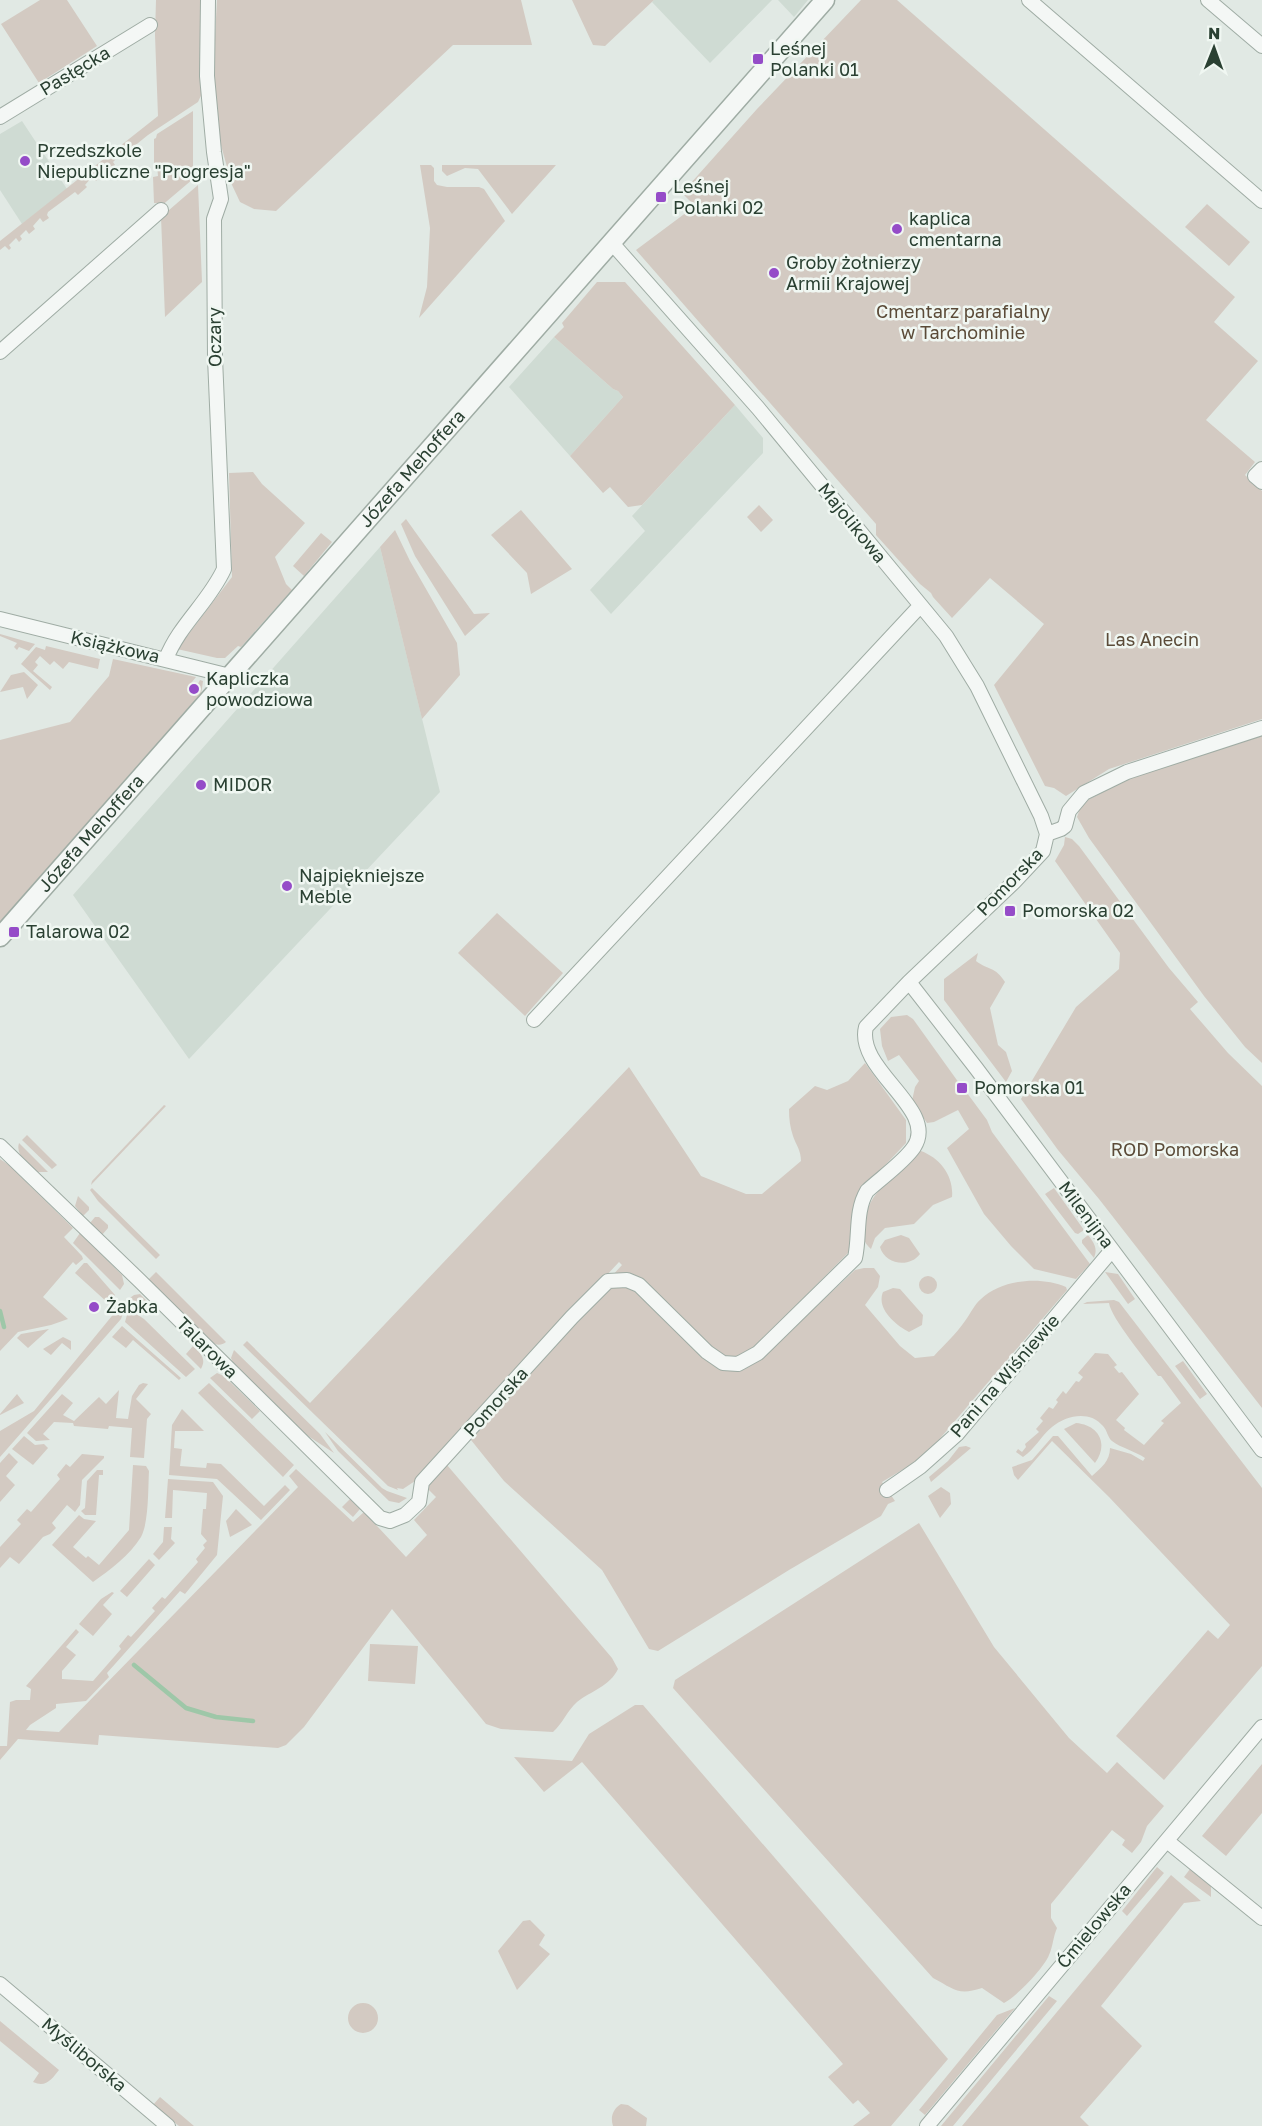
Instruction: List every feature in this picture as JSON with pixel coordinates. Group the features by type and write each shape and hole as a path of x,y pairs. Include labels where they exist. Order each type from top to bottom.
{"street":[{"name":"Oczary","path":"166,659 182,629 217,584 224,569 214,358 214,219 221,199 207,76 208,0"},
{"name":"Józefa Mehoffera","path":"0,937 825,0"},
{"path":"1029,0 1262,201"},
{"path":"1208,0 1262,46"},
{"name":"Pasłęcka","path":"0,117 150,25"},
{"path":"0,352 161,210"},
{"name":"Majolikowa","path":"611,242 758,408 946,636 977,686 1041,816 1047,834"},
{"path":"534,1020 784,749 920,606"},
{"name":"Książkowa","path":"0,620 230,676"},
{"name":"Pomorska","path":"390,1521 405,1515 418,1502 422,1482 572,1317 608,1281 627,1280 639,1285 707,1352 723,1363 738,1364 758,1353 855,1258 860,1207 867,1191 913,1148 920,1131 916,1117 870,1056 865,1042 866,1027 909,982 1014,882 1043,851 1047,834 1061,830 1065,826 1069,811 1084,794 1127,772 1262,728"},
{"name":"Milenijna","path":"909,982 1262,1450"},
{"name":"Talarowa","path":"0,1146 380,1518 390,1521"},
{"name":"Pani na Wiśniewie","path":"887,1490 920,1467 957,1434 1112,1250"},
{"name":"Ćmielowska","path":"927,2126 1262,1727"},
{"path":"1167,1841 1262,1918"},
{"name":"Myśliborska","path":"0,1984 168,2126"}],"shaded area":[{"path":"654,0 772,0 710,63 652,2"},
{"path":"778,0 808,0 794,17"},
{"name":"Przedszkole Niepubliczne \"Progresja\"","path":"22,121 67,189 22,224 0,190 0,134"},
{"path":"554,337 623,397 570,456 509,387"},
{"path":"735,405 763,438 763,453 611,614 590,590 645,531 632,516"},
{"path":"380,547 440,792 189,1059 73,895"}],"green space":[{"path":"40,0 67,0 97,46 39,83 1,24"},
{"path":"156,0 203,0 200,24 204,89 198,102 148,135 122,156 120,155 113,162 115,165 110,170 107,167 99,173 101,176 96,181 92,177 85,185 87,187 78,195 75,192 48,212 49,218 43,222 40,218 33,226 35,229 29,234 26,230 20,236 22,239 19,242 16,238 9,245 11,248 9,250 5,246 0,250 0,241 158,116"},
{"path":"217,0 521,0 532,45 453,45 276,211 254,209 240,202 232,185 219,138 213,73"},
{"path":"572,0 654,0 605,46 593,45"},
{"name":"Cmentarz parafialny w Tarchominie","path":"861,0 897,0 1235,297 1214,322 1258,361 1206,420 1255,462 1245,475 1262,491 1262,719 1109,769 1066,796 1054,788 1045,786 994,685 1044,624 990,578 952,618 876,535 876,524 636,250 695,206 682,193 757,109"},
{"path":"193,111 193,179 160,207 158,203 154,203 153,177 158,176 157,165 154,165 154,139 157,134"},
{"path":"420,165 431,165 434,168 434,181 437,185 484,189 505,221 419,318 427,287 430,228"},
{"path":"442,165 556,165 512,214 478,169 465,168 447,176 442,171"},
{"path":"198,185 202,282 165,317 161,217"},
{"path":"1207,204 1250,242 1229,266 1185,227"},
{"path":"597,282 625,282 735,405 642,505 628,507 610,487 603,493 570,456 623,397 554,337 564,327 562,323"},
{"path":"253,472 262,484 305,523 275,557 286,584 292,590 241,647 238,646 225,658 177,649 232,577 229,473"},
{"path":"759,505 773,520 761,532 747,517"},
{"path":"521,510 572,569 531,594 527,573 491,535"},
{"path":"406,519 474,614 490,613 465,636 415,556 401,524"},
{"path":"395,530 457,643 460,675 422,719 380,547"},
{"path":"321,533 332,542 304,576 293,566"},
{"path":"0,634 35,644 29,651 19,647 17,650 14,647 17,643"},
{"path":"46,646 100,659 98,669 69,662 63,669 54,661 50,665 40,656 35,662 38,665 33,671 52,687 50,690 21,664 36,647 45,650"},
{"path":"113,659 196,677 190,689 194,691 200,680 203,681 201,695 0,924 0,740 70,722 109,676"},
{"path":"24,672 38,685 27,699 23,687 0,692 11,675"},
{"path":"1262,735 1262,1063 1245,1047 1204,996 1089,838 1077,817 1082,803 1128,779"},
{"name":"ROD Pomorska","path":"1065,837 1072,839 1079,846 1169,968 1198,1002 1190,1009 1228,1053 1262,1086 1262,1408 1058,1150 1021,1099 1076,1007 1119,969 1120,953 1055,861 1064,845"},
{"path":"497,913 563,973 525,1016 458,953"},
{"path":"978,953 976,961 995,971 1005,982 990,1008 998,1045 1006,1052 1012,1071 1006,1082 944,1000 944,979"},
{"path":"907,1015 913,1019 959,1083 957,1086 964,1095 967,1093 987,1120 992,1132 1090,1264 1076,1279 1034,1269 984,1214 947,1148 969,1129 958,1110 927,1123 912,1101 919,1081 899,1055 888,1061 882,1046 880,1029 891,1017"},
{"path":"865,1063 906,1120 906,1143 860,1192 854,1204 851,1250 754,1348 737,1356 726,1356 712,1349 648,1287 611,1277 622,1265 619,1262 415,1481 403,1489 397,1488 398,1490 388,1486 243,1345 247,1341 310,1403 629,1067 701,1176 746,1194 762,1194 801,1161 791,1129 789,1109 815,1086 827,1090 848,1081"},
{"path":"164,1105 166,1106 91,1185 92,1181"},
{"path":"27,1135 57,1165 52,1169 22,1140"},
{"path":"19,1143 48,1172 37,1172 27,1163 19,1152"},
{"path":"921,1151 940,1163 951,1182 952,1197 933,1205 914,1224 885,1228 875,1238 871,1249 863,1235 866,1213 871,1202 885,1183"},
{"path":"0,1159 9,1165 73,1228 64,1237 83,1259 76,1265 73,1262 43,1297 68,1319 18,1332 0,1351"},
{"path":"92,1188 160,1255 156,1259 98,1201 90,1190"},
{"path":"1054,1188 1084,1230 1078,1234 1045,1194"},
{"path":"78,1196 89,1207 83,1216 75,1206"},
{"path":"95,1217 99,1217 108,1225 102,1235 90,1223"},
{"path":"80,1233 122,1275 124,1284 120,1290 73,1243"},
{"path":"901,1235 909,1238 920,1254 904,1263 887,1258 880,1247 885,1240"},
{"path":"1088,1235 1095,1246 1094,1258 1082,1243"},
{"path":"84,1263 87,1263 115,1295 108,1303 75,1273"},
{"path":"874,1268 880,1276 878,1287 865,1305 900,1346 915,1358 934,1356 958,1330 979,1301 1000,1287 1022,1281 1045,1281 1066,1287 1067,1290 931,1449 912,1464 882,1482 895,1501 888,1504 881,1516 658,1651 649,1649 602,1570 504,1481 471,1440 608,1286 629,1283 722,1369 738,1371 761,1358 855,1270"},
{"path":"156,1272 226,1342 218,1345 210,1342 148,1280"},
{"path":"1105,1272 1118,1274 1135,1299 1128,1304"},
{"path":"928,1276 934,1279 937,1285 934,1291 928,1294 922,1291 919,1285 922,1279"},
{"path":"893,1288 900,1289 923,1315 922,1325 909,1332 888,1316 882,1304 883,1292"},
{"path":"140,1294 151,1305 143,1313 127,1300"},
{"path":"1114,1300 1119,1302 1262,1488 1262,1666 1164,1780 1116,1736 1208,1630 1218,1639 1230,1625 1109,1497 1052,1441 1018,1480 1012,1467 1032,1460 1053,1436 1058,1436 1092,1476 1107,1460 1110,1448 1131,1454 1143,1461 1145,1458 1112,1441 1098,1421 1085,1416 1071,1417 1058,1423 1023,1457 1016,1452 1018,1449 1022,1452 1026,1447 1025,1444 1039,1432 1036,1429 1043,1421 1040,1418 1049,1407 1053,1409 1063,1391 1066,1394 1076,1381 1079,1382 1083,1377 1078,1373 1095,1353 1108,1354 1117,1365 1114,1367 1119,1373 1122,1372 1139,1394 1116,1420 1125,1428 1124,1430 1144,1445 1164,1423 1161,1421 1181,1403 1130,1340 1116,1319 1109,1303 1083,1304"},
{"path":"116,1311 120,1316 123,1313 121,1319 0,1457 0,1431 34,1411"},
{"path":"132,1311 144,1319 195,1369 186,1377 125,1322 127,1315"},
{"path":"122,1326 181,1378 179,1380 133,1340 126,1348 112,1337"},
{"path":"49,1329 28,1348 17,1338 21,1334"},
{"path":"63,1337 71,1341 71,1350 62,1343 51,1355 43,1349"},
{"path":"193,1346 203,1359 201,1369 186,1354"},
{"path":"234,1350 320,1434 334,1453 305,1434 234,1365 231,1358"},
{"path":"1183,1361 1207,1394 1200,1399 1175,1366"},
{"path":"217,1373 224,1376 260,1411 252,1419 210,1378"},
{"path":"143,1383 148,1384 136,1399 151,1414 147,1419 144,1458 130,1457 132,1428 109,1426 108,1429 54,1422 43,1434 50,1440 36,1441 27,1433 62,1394 73,1403 63,1415 74,1421 99,1397 106,1404 119,1390 116,1418 128,1419 132,1396"},
{"path":"209,1383 294,1465 283,1477 198,1393"},
{"path":"17,1394 24,1403 0,1415 0,1414"},
{"path":"182,1409 204,1431 175,1431 174,1448 182,1449 180,1466 206,1468 207,1463 221,1464 264,1506 285,1485 290,1490 261,1520 217,1479 169,1475 172,1425"},
{"path":"1076,1423 1091,1427 1099,1437 1101,1449 1095,1463 1064,1429"},
{"path":"325,1432 382,1488 407,1498 399,1503 389,1501 338,1451"},
{"path":"24,1436 35,1445 44,1444 48,1448 33,1465 12,1449"},
{"path":"959,1447 971,1448 931,1482 929,1477 948,1461"},
{"path":"9,1453 18,1462 6,1476 15,1485 0,1502 0,1463"},
{"path":"82,1454 104,1456 104,1458 82,1480 80,1505 75,1512 67,1505 52,1523 56,1528 43,1537 19,1564 10,1557 0,1568 0,1547 21,1524 17,1520 27,1509 31,1512 60,1479 57,1475 66,1464 70,1467"},
{"path":"133,1465 146,1466 149,1471 148,1505 144,1531 125,1556 93,1582 52,1545 79,1515 84,1519 96,1521 73,1547 99,1565 129,1530"},
{"path":"447,1465 612,1658 618,1669 610,1680 577,1702 553,1732 501,1729 486,1724 392,1609 304,1727 286,1745 278,1748 99,1735 98,1745 18,1739 0,1760 0,1746 7,1746 10,1702 30,1700 31,1689 26,1686 76,1629 79,1632 66,1647 76,1655 62,1671 62,1679 93,1681 121,1649 119,1646 128,1635 131,1637 155,1611 152,1608 162,1597 165,1599 198,1562 196,1559 205,1548 203,1545 207,1541 201,1534 207,1493 173,1490 172,1518 165,1518 168,1479 213,1482 223,1496 217,1555 185,1594 180,1591 107,1673 109,1677 86,1701 56,1704 56,1708 26,1730 59,1732 298,1487 289,1476 296,1469 353,1522 364,1512 406,1557 427,1535 414,1520 436,1497 426,1487"},
{"path":"97,1470 103,1470 103,1475 99,1475 96,1515 85,1515 81,1511 85,1508 87,1481"},
{"path":"941,1487 950,1493 951,1504 940,1518 928,1496"},
{"path":"350,1499 360,1509 353,1517 342,1507"},
{"path":"236,1509 252,1525 230,1537 226,1521"},
{"path":"919,1523 994,1647 1069,1738 1107,1773 1117,1762 1164,1806 1147,1826 1141,1842 1132,1853 1122,1845 1125,1840 1112,1830 1051,1904 1051,1918 1057,1928 1049,1955 1029,1982 1004,2003 982,1988 961,1991 933,1978 673,1688 675,1680"},
{"path":"164,1527 172,1527 171,1539 175,1543 159,1560 153,1554 163,1542"},
{"path":"149,1559 155,1565 127,1597 120,1591"},
{"path":"114,1593 103,1605 112,1614 93,1636 79,1624 101,1599"},
{"path":"370,1644 418,1646 415,1684 368,1681"},
{"path":"635,1705 643,1705 948,2059 891,2126 853,2126 870,2113 858,2100 853,2104 828,2077 843,2064 582,1762 544,1792 514,1757 572,1761 589,1734"},
{"path":"1262,1764 1262,1813 1226,1856 1202,1836"},
{"path":"1157,1867 1164,1873 1127,1916 1122,1911"},
{"path":"1190,1869 1211,1885 1211,1897 1184,1877"},
{"path":"1171,1875 1201,1901 1184,1903 1101,2006 1142,2046 1080,2117 1089,2126 962,2126"},
{"path":"530,1920 545,1935 539,1945 550,1954 517,1990 498,1951 523,1921"},
{"path":"1049,1996 1057,2001 953,2126 941,2126"},
{"path":"363,2003 373,2008 378,2018 373,2028 363,2033 353,2028 348,2018 353,2008"},
{"path":"1015,2008 925,2115 919,2110 997,2015"},
{"path":"0,2021 59,2070 51,2079 42,2084 33,2082 39,2073 0,2041"},
{"path":"160,2097 194,2126 179,2126 153,2105"},
{"path":"621,2104 628,2105 647,2118 646,2126 613,2126 613,2113"}],"waterway":[{"path":"0,1311 4,1327"},
{"path":"134,1665 186,1708 216,1717 253,1721"}],"place":[{"name":"Leśnej Polanki 01","path":"758,59"},
{"name":"Przedszkole Niepubliczne \"Progresja\"","path":"25,161"},
{"name":"Leśnej Polanki 02","path":"661,197"},
{"name":"kaplica cmentarna","path":"897,229"},
{"name":"Groby żołnierzy Armii Krajowej","path":"774,273"},
{"name":"Kapliczka powodziowa","path":"194,689"},
{"name":"MIDOR","path":"201,785"},
{"name":"Najpiękniejsze Meble","path":"287,886"},
{"name":"Pomorska 02","path":"1010,911"},
{"name":"Talarowa 02","path":"14,932"},
{"name":"Pomorska 01","path":"962,1088"},
{"name":"Żabka","path":"94,1307"}],"park label":[{"name":"Las Anecin","path":"1152,640"}]}
